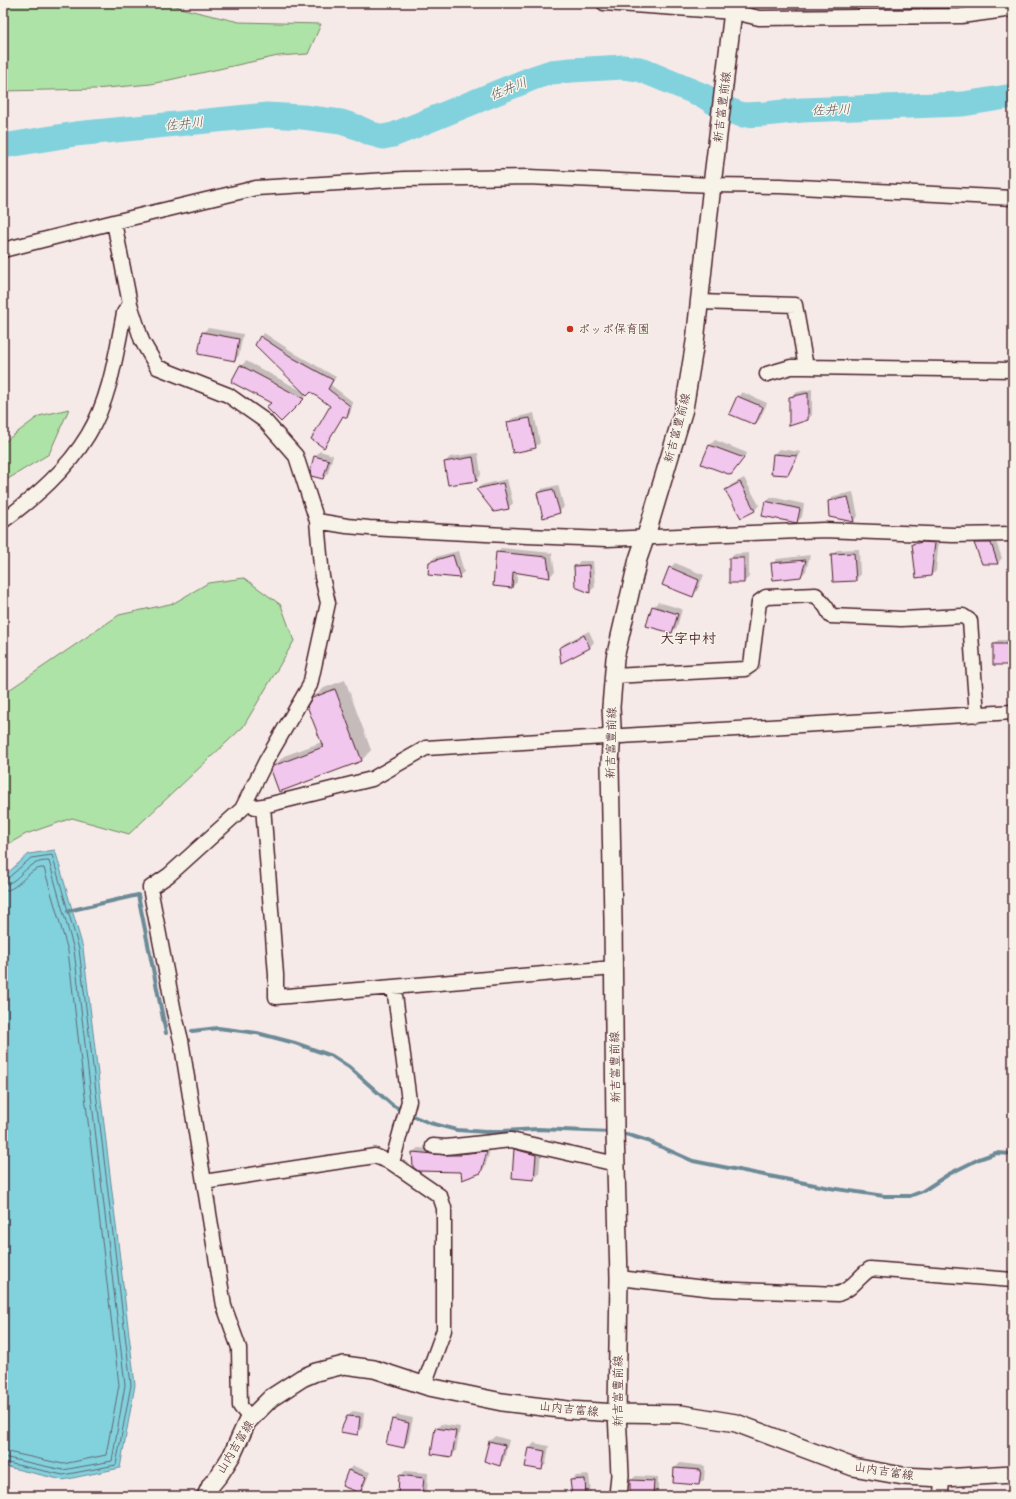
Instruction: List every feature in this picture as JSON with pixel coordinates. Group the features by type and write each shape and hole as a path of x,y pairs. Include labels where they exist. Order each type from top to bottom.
{"main road":[{"name":"新吉富豊前線","path":"618,1496 620,1475 617,1413 619,1278 610,765 611,707 615,658 638,559 684,408 695,342 712,185 734,7"},
{"name":"山内吉富線","path":"206,1496 211,1485 232,1455 247,1422 271,1398 302,1378 316,1372 344,1365 374,1369 424,1385 502,1402 568,1410 617,1413 681,1414 736,1423 853,1467 903,1476 942,1478 1013,1474"}],"street":[{"path":"604,3 734,7 759,18 961,16 1013,9"},
{"path":"3,250 256,188 404,178 528,177 712,185 780,186 1013,198"},
{"path":"114,222 130,304 142,341 157,367 228,395 265,421 296,456 318,520 322,577 328,603 310,685 266,761 242,809 169,875 150,888 174,1012 181,1040 224,1306 239,1348 240,1406 251,1419"},
{"path":"699,302 794,305 806,367"},
{"path":"3,521 44,488 72,458 88,434 106,393 124,313 130,304"},
{"path":"767,374 791,367 1013,370"},
{"path":"318,520 340,525 369,528 607,539 646,536 824,530 953,534 1013,534"},
{"path":"614,676 745,669 751,665 759,602 766,597 816,595 831,616 901,619 963,616 970,621 977,715"},
{"path":"242,809 263,806 372,779 426,748 1013,712"},
{"path":"263,806 276,975 276,997 614,968"},
{"path":"392,1163 409,1101 394,987"},
{"path":"433,1146 446,1147 511,1140 616,1164"},
{"path":"204,1182 375,1156 392,1163 440,1196 444,1208 444,1330 424,1385"},
{"path":"619,1278 713,1289 838,1294 847,1290 864,1272 870,1269 1013,1280"},
{"path":"941,1496 942,1478"}],"green space":[{"path":"3,3 169,3 184,9 239,22 321,24 308,54 278,56 151,84 95,89 3,91"},
{"path":"69,409 49,454 3,482 3,443 39,416"},
{"path":"244,578 281,605 294,641 243,727 129,834 72,818 26,834 3,847 3,694 119,615 174,603 208,583"}],"water":[{"path":"55,850 83,948 135,1385 120,1468 63,1480 3,1466 3,877 29,854"}],"building":[{"path":"202,332 239,339 235,361 198,354"},
{"path":"260,336 293,358 333,380 328,389 350,406 347,418 343,416 324,448 311,439 330,406 311,392 307,396 255,345"},
{"path":"240,365 304,399 281,422 266,407 271,403 231,382"},
{"path":"808,393 808,420 789,426 789,397"},
{"path":"737,396 763,407 755,425 729,414"},
{"path":"530,418 536,448 513,453 507,422"},
{"path":"709,445 744,458 731,475 701,464"},
{"path":"773,454 797,456 788,475 771,474"},
{"path":"314,456 329,460 323,479 311,476 310,471"},
{"path":"473,457 477,481 448,485 444,462"},
{"path":"740,482 755,511 741,518 725,490"},
{"path":"503,483 509,509 494,512 476,489"},
{"path":"553,489 560,513 543,518 537,493"},
{"path":"848,497 854,522 829,517 828,501"},
{"path":"765,501 800,509 797,523 762,516"},
{"path":"923,542 935,543 931,576 916,578 912,544"},
{"path":"974,543 991,543 998,564 982,564"},
{"path":"496,552 547,557 550,578 513,572 512,588 493,586"},
{"path":"854,553 856,581 833,582 831,554"},
{"path":"453,555 460,578 428,575 429,562"},
{"path":"729,558 744,558 744,583 729,583"},
{"path":"806,560 801,577 773,580 771,563"},
{"path":"589,565 590,593 575,587 574,566"},
{"path":"669,567 699,580 693,597 662,585"},
{"path":"652,606 678,614 672,633 646,626"},
{"path":"584,635 590,648 561,663 559,648"},
{"path":"993,644 1013,644 1013,665 993,665"},
{"path":"335,689 362,761 279,792 271,770 273,766 323,747 307,706 312,698"},
{"path":"514,1149 536,1155 534,1180 512,1178"},
{"path":"487,1151 481,1173 462,1180 461,1172 418,1171 413,1167 412,1152 461,1155 460,1154"},
{"path":"347,1416 360,1417 358,1435 340,1432"},
{"path":"392,1419 409,1423 404,1448 386,1444"},
{"path":"435,1428 456,1431 452,1457 431,1454"},
{"path":"489,1441 505,1445 500,1466 484,1461"},
{"path":"529,1448 545,1451 542,1470 525,1467"},
{"path":"674,1468 701,1470 699,1485 673,1483"},
{"path":"348,1470 366,1477 360,1493 342,1486"},
{"path":"399,1475 424,1478 422,1496 398,1496"},
{"path":"585,1479 586,1496 572,1496 570,1480"},
{"path":"630,1480 654,1481 653,1496 630,1496"}],"waterway":[{"name":"佐井川","path":"3,146 75,134 267,115 303,117 341,122 383,137 393,135 551,72 623,67 639,69 704,96 721,107 742,115 802,110 963,104 1013,96"},
{"path":"68,911 138,895 166,1033"},
{"path":"192,1031 218,1028 257,1033 295,1043 332,1056 349,1067 392,1105 410,1115 430,1123 457,1130 486,1132 538,1129 611,1132"},
{"path":"619,1132 648,1141 693,1161 830,1188 884,1196 910,1196 923,1191 949,1174 979,1159 996,1153 1013,1154"}],"place":[{"name":"ポッポ保育園","path":"570,329"}],"district":[{"name":"大字中村","path":"688,638"}]}
